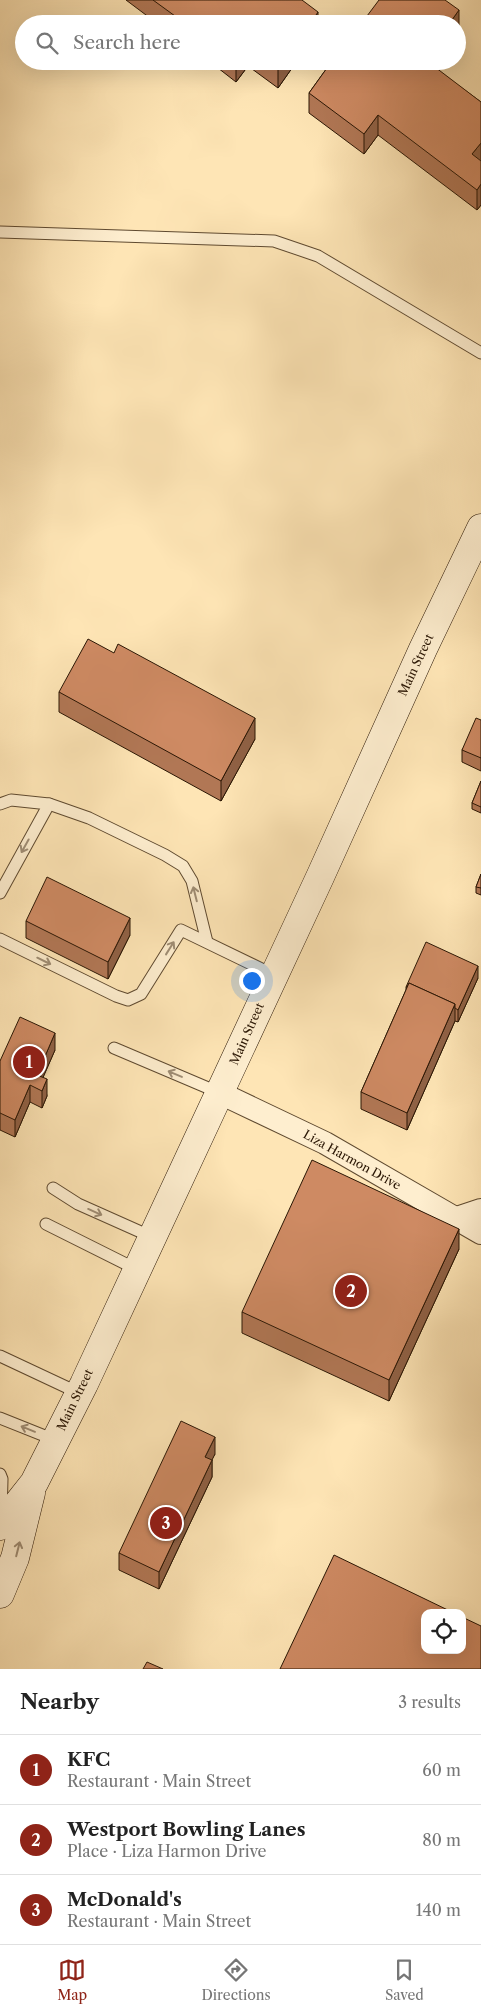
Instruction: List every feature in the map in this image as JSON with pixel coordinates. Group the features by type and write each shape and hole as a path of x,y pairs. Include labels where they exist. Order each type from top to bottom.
{"main road":[{"name":"Main Street","path":"0,1594 15,1558 34,1483 153,1238 423,649 481,528"},
{"name":"Main Street","path":"0,1526 34,1483"}],"street":[{"name":"Liza Harmon Drive","path":"220,1093 325,1143 481,1233"},
{"path":"457,1218 481,1210"}],"lane":[{"path":"0,232 274,240 318,256 481,353"},
{"path":"0,804 11,800 49,804 89,818 166,855 183,866 192,881 207,942"},
{"path":"0,893 49,804"},
{"path":"0,939 116,996 128,1000 142,994 181,930 274,975"},
{"path":"114,1048 220,1093"},
{"path":"53,1188 78,1204 153,1238"},
{"path":"46,1224 138,1270"},
{"path":"0,1356 79,1393"},
{"path":"0,1418 55,1440"},
{"path":"0,1474 2,1478 2,1515 0,1522"}],"building":[{"path":"153,0 302,0 318,12 316,15 174,15"},
{"path":"379,0 445,0 459,10 455,15 368,15"},
{"path":"326,70 439,70 481,102 481,143 472,154 481,161 481,184 477,190 378,115 364,134 309,93"},
{"path":"88,639 114,653 118,644 255,718 221,781 59,692"},
{"path":"476,718 481,720 481,758 462,750"},
{"path":"481,781 481,807 472,803"},
{"path":"481,874 481,888 476,887"},
{"path":"47,877 130,918 108,962 26,921"},
{"path":"426,942 478,966 458,1010 455,1008 455,1004 409,983 406,987"},
{"path":"409,983 455,1004 407,1113 361,1092"},
{"path":"20,1017 55,1033 37,1075 47,1079 42,1091 30,1085 15,1120 0,1113 0,1061"},
{"path":"312,1160 459,1229 389,1380 242,1312"},
{"path":"181,1421 215,1437 205,1457 212,1460 159,1572 119,1553"},
{"path":"334,1555 446,1609 421,1609 421,1654 466,1654 466,1619 481,1626 481,1669 280,1669"},
{"path":"147,1662 163,1669 143,1669"}],"place":[{"name":"KFC","path":"29,1062"},
{"name":"Westport Bowling Lanes","path":"351,1291"},
{"name":"McDonald's","path":"166,1523"}]}
